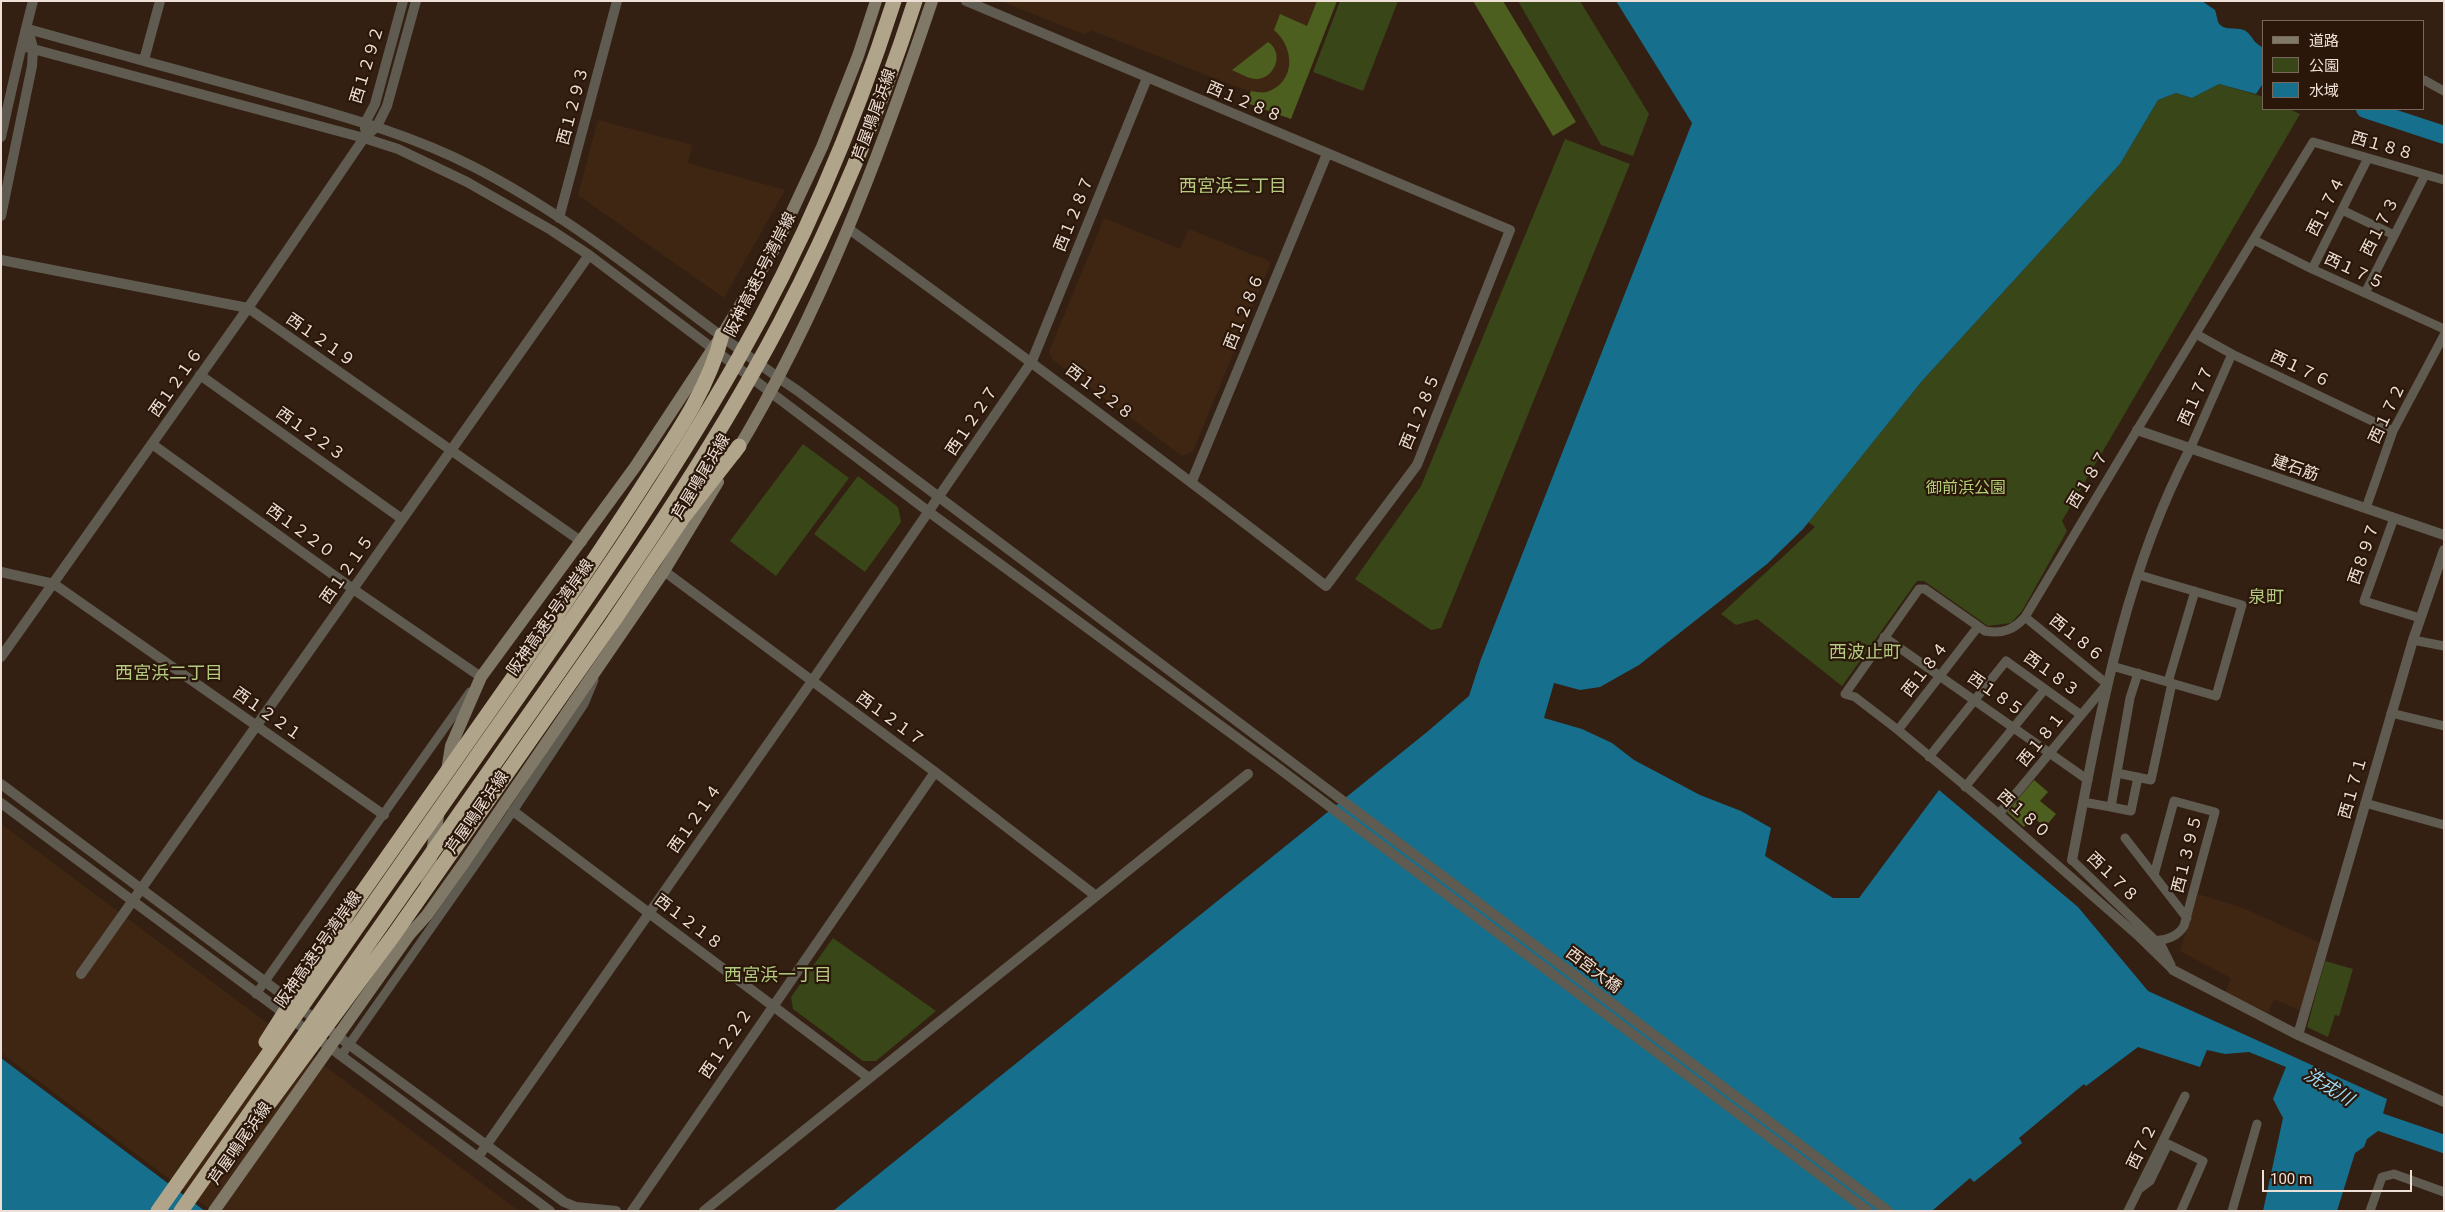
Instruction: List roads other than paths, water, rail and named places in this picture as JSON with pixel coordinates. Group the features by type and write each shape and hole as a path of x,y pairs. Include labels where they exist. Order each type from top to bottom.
{"highway":[{"name":"阪神高速5号湾岸線","path":"158,1211 588,597 710,408 762,315 831,172 859,103 894,1"},
{"path":"181,1211 605,605 726,419 779,326 849,180 876,112 915,1"},
{"path":"202,1148 280,1018 350,910 557,615 659,462 699,397 722,335"},
{"path":"189,1211 393,936 615,619 682,519 740,446"}],"main road":[{"path":"722,335 776,246 822,147 858,56 876,1"},
{"name":"芦屋鳴尾浜線","path":"214,1211 416,924 426,915 464,863 664,571 740,446 808,322 849,229 894,114 932,1"},
{"name":"芦屋鳴尾浜線","path":"416,924 424,897 451,746 481,677 636,467 715,351"}],"street":[{"path":"1,138 27,47 33,1"},
{"path":"144,60 160,1"},
{"name":"西１２９２","path":"364,138 365,123 375,104 402,1"},
{"name":"西１２９２","path":"377,126 387,106 416,1"},
{"name":"西１２９３","path":"559,218 617,1"},
{"name":"西１２８８","path":"966,1 1510,230"},
{"path":"28,29 377,126 424,143 475,168 559,218 618,258 938,498 1276,759"},
{"path":"27,47 364,138 422,160 467,182 551,230 589,255 929,512 1276,759"},
{"path":"1,216 32,66 27,47"},
{"name":"西１２８７","path":"1032,362 1147,78"},
{"path":"2425,81 2444,91"},
{"name":"西１２１６","path":"1,658 248,308 364,138 377,126"},
{"name":"西１８８","path":"2313,142 2444,180"},
{"name":"西１８７","path":"1845,694 1884,636 1922,588 1985,632 2003,632 2026,618 2136,430 2313,142"},
{"name":"西１２８６","path":"1192,481 1327,154"},
{"name":"西１７４","path":"2312,269 2368,158"},
{"name":"西１７３","path":"2365,293 2425,174"},
{"path":"2342,210 2394,235"},
{"name":"西１２２８","path":"849,229 1192,481 1326,586"},
{"name":"西１２８５","path":"1326,586 1417,464 1510,230"},
{"name":"西１７５","path":"2254,240 2312,269 2444,329"},
{"name":"西１２１５","path":"81,974 449,450 589,255"},
{"name":"西１２１９","path":"1,260 248,308 582,542"},
{"name":"西１７６","path":"2196,334 2232,354 2393,431"},
{"name":"西１７２","path":"2366,508 2393,431 2444,335"},
{"name":"西１７７","path":"2190,449 2232,354"},
{"name":"西１２２７","path":"938,498 1032,362"},
{"name":"西１２２３","path":"200,376 402,519"},
{"name":"建石筋","path":"2136,430 2444,535"},
{"name":"西１２２０","path":"152,444 353,589 481,677"},
{"name":"西１７８","path":"2173,970 2162,947 2072,860 2112,666 2155,523 2190,449"},
{"name":"西１２１４","path":"478,1157 938,498"},
{"name":"西８９７","path":"2394,518 2364,601 2420,618"},
{"name":"西１７１","path":"2298,1035 2413,640 2444,550"},
{"name":"西１２１７","path":"664,571 935,772 1096,896"},
{"name":"西１２２１","path":"1,572 54,584 384,815"},
{"path":"2112,666 2216,696 2242,605 2139,574"},
{"path":"2117,773 2152,780 2170,683 2195,591"},
{"name":"西１８６","path":"2026,618 2107,684"},
{"name":"西１８４","path":"1898,730 1977,628"},
{"name":"西１８５","path":"1884,636 2088,780"},
{"path":"2413,640 2444,646"},
{"name":"西１８３","path":"1929,757 2006,661 2081,715"},
{"path":"341,1056 513,811 584,704 601,663"},
{"path":"2111,807 2130,698 2138,673"},
{"path":"256,994 481,677"},
{"name":"西１８１","path":"2000,814 2107,684"},
{"path":"1965,786 2045,689"},
{"name":"西１８０","path":"1845,694 1855,697 1898,730 2000,814 2173,970"},
{"path":"2392,713 2444,726"},
{"name":"西宮大橋","path":"1276,759 1868,1211"},
{"name":"西宮大橋","path":"1276,759 1888,1211"},
{"name":"西１２２２","path":"632,1211 772,1005 935,772"},
{"path":"704,1211 1248,774"},
{"path":"2084,802 2131,811 2138,777"},
{"path":"1,784 142,888 348,1045 564,1202 576,1207 616,1211"},
{"name":"西１３９５","path":"2154,875 2174,801 2215,812 2187,918 2181,931 2162,940 2155,940"},
{"path":"1,803 550,1211"},
{"path":"2365,803 2444,826"},
{"name":"西１２１８","path":"513,811 869,1078"},
{"path":"2125,838 2187,918"},
{"path":"2173,970 2298,1035 2444,1102"},
{"name":"西７２","path":"2128,1211 2185,1096"},
{"path":"2232,1211 2257,1124"},
{"path":"2138,1190 2150,1181 2168,1144 2204,1161 2181,1211"},
{"path":"2370,1211 2382,1177 2387,1174 2394,1174 2444,1192"}],"water":[{"path":"1616,1 2202,1 2215,10 2218,22 2221,25 2244,30 2262,47 2262,85 2256,94 2219,84 2192,98 2176,93 2158,100 2120,164 1922,381 1803,529 1767,564 1639,665 1600,687 1580,690 1554,683 1544,718 1582,729 1612,743 1634,760 1700,795 1741,811 1771,828 1765,856 1833,898 1859,898 1939,790 2078,907 2148,991 2387,1099 2378,1131 2367,1139 2364,1147 2355,1153 2337,1211 2263,1211 2283,1118 2273,1099 2286,1067 2249,1052 2225,1054 2207,1050 2200,1067 2138,1047 2086,1086 2084,1084 2019,1138 2022,1143 1974,1182 1970,1178 1932,1211 833,1211 1427,732 1469,696 1481,659 1692,123"},
{"path":"1,1058 205,1211 1,1211"}],"waterway":[{"path":"2368,110 2444,135"},
{"name":"洗戎川","path":"2362,1109 2380,1122 2444,1144"}],"district":[{"name":"西宮浜三丁目","path":"1233,187"},
{"name":"泉町","path":"2266,598"},
{"name":"西波止町","path":"1865,653"},
{"name":"西宮浜二丁目","path":"169,674"},
{"name":"西宮浜一丁目","path":"778,976"}],"park label":[{"name":"御前浜公園","path":"1966,489"}]}
